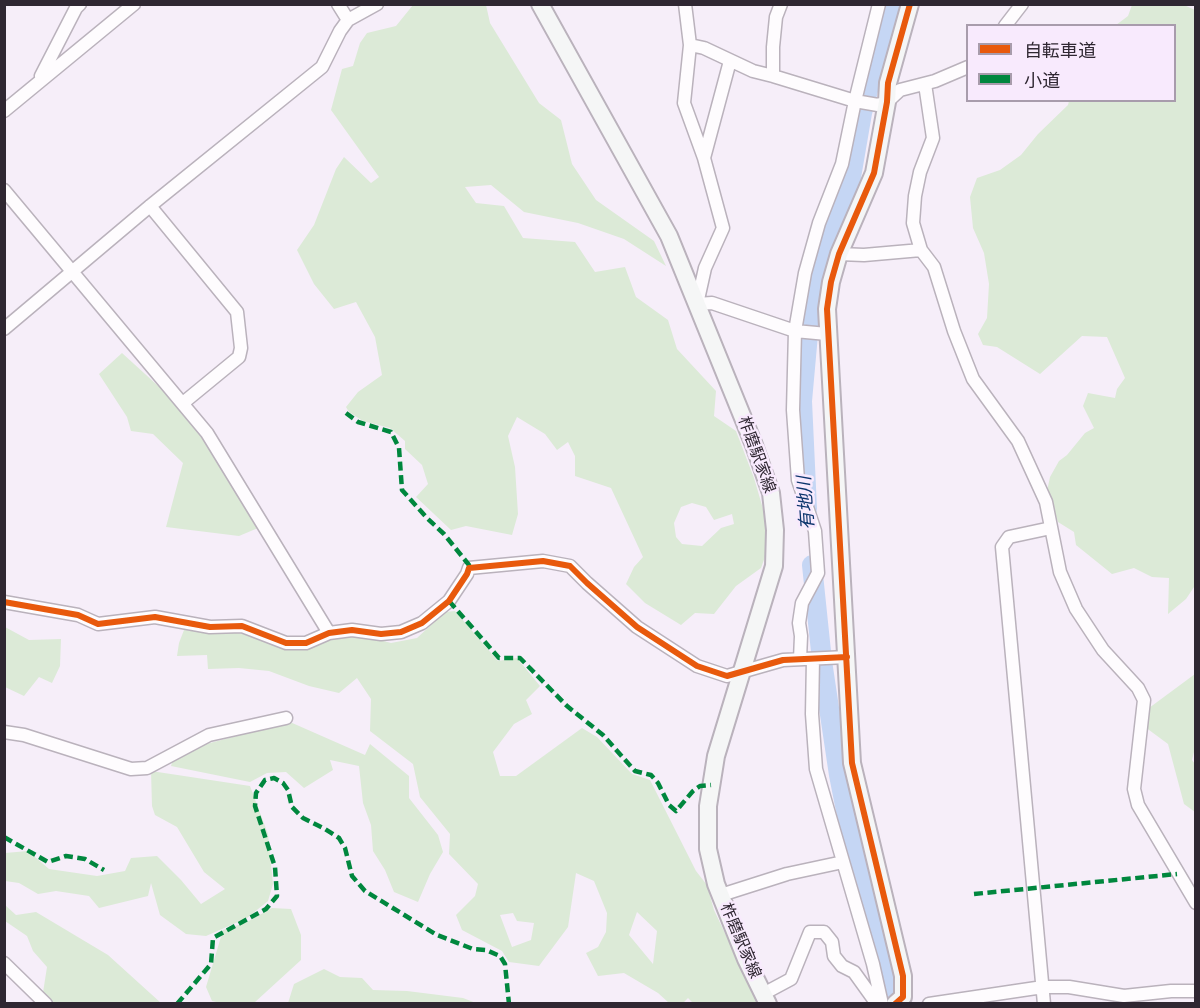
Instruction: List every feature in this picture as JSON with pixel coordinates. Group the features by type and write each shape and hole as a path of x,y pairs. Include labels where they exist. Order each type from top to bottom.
{"main road":[{"name":"柞磨駅家線","path":"540,4 669,236 771,493 775,530 774,567 716,756 708,806 708,849 716,884 746,959 766,999"},
{"path":"903,1001 903,976 852,763 843,657 827,309 831,282 839,254 874,173 882,104 910,4"}],"street":[{"path":"43,79 40,76 80,4"},
{"path":"4,111 134,4"},
{"path":"338,4 348,20"},
{"path":"4,329 150,206 322,67 348,20 377,4"},
{"path":"685,4 690,45 684,103 704,158 723,228 705,268 697,304 712,303 795,331 827,334"},
{"path":"773,76 776,17 781,4"},
{"path":"800,659 799,623 802,603 818,573 815,531 798,480 793,410 795,331 805,273 819,223 842,164 879,4"},
{"path":"1007,24 1022,4"},
{"path":"690,45 704,48 753,71 855,101 882,104 900,90 925,84 966,69"},
{"path":"704,158 730,61"},
{"path":"925,84 933,138 920,172 915,196 913,223 921,250 934,267 954,331 973,379 1018,441 1046,502 1060,572 1076,609 1103,650 1138,688 1144,700 1134,789 1138,805 1196,903"},
{"path":"4,190 207,433 329,633"},
{"path":"150,206 237,312 242,348 239,357 183,403"},
{"path":"839,254 864,255 921,250"},
{"path":"1044,1004 1002,547 1009,537 1051,528"},
{"path":"4,602 78,615 98,624 155,617 210,627 242,626 286,643 306,643 329,633 352,630 381,634 402,632 422,624 449,601 469,568 543,561 570,566 638,627 697,666 727,676 783,660 843,657"},
{"path":"813,659 812,714 816,769 873,964 882,1004"},
{"path":"4,732 24,735 131,769 147,768 209,735 286,718"},
{"path":"721,895 787,874 843,862"},
{"path":"766,999 791,979 810,932 824,932 832,942 834,956 842,966 854,972 877,1004"},
{"path":"4,963 46,1004"},
{"path":"929,1004 1043,987 1069,987 1124,996 1196,991"}],"green space":[{"path":"413,5 486,5 490,23 539,103 561,120 572,164 596,200 654,241 666,266 624,239 578,223 524,212 491,185 465,187 476,203 504,206 523,238 575,242 595,272 625,267 636,297 668,320 677,349 716,391 714,416 736,431 754,478 766,519 766,554 761,568 736,586 714,614 695,613 681,625 645,603 626,584 634,567 643,557 611,488 575,476 575,456 568,442 557,450 545,434 517,417 508,436 515,467 518,514 512,535 466,526 451,530 416,497 428,484 422,465 405,449 405,441 390,428 363,421 349,412 346,407 358,392 382,375 375,337 356,302 334,309 314,284 297,250 314,225 336,169 344,157 371,183 379,177 331,110 342,69 353,66 360,43 367,33 396,26","holes":["692,503 706,507 714,520 732,514 734,524 721,528 702,546 682,544 676,537 674,523 681,507"]},
{"path":"1132,5 1184,5 1195,10 1196,584 1186,599 1168,614 1169,578 1152,577 1134,568 1112,574 1076,545 1074,532 1058,522 1047,491 1050,477 1059,461 1085,433 1094,428 1083,406 1088,393 1115,398 1117,389 1125,378 1107,337 1082,336 1040,374 997,347 983,345 978,334 987,318 989,284 984,253 973,228 970,197 977,178 1000,170 1021,155 1069,102 1176,102 1176,24 1117,24 1128,16"},
{"path":"122,353 178,404 214,454 258,528 239,536 166,527 183,463 153,434 131,431 127,417 99,374"},
{"path":"455,611 498,661 517,658 540,686 526,700 532,714 514,724 493,752 500,776 516,776 582,728 597,737 632,774 650,780 696,871 707,885 714,910 758,1003 693,1003 688,998 683,1003 669,1003 658,993 624,973 598,976 586,953 598,947 606,932 607,913 594,881 576,873 568,927 539,966 509,962 502,951 462,930 456,915 475,896 478,884 449,854 450,834 420,797 413,764 370,731 371,699 357,678 339,693 309,686 269,671 239,668 208,669 207,655 177,656 184,630 319,640 362,635 391,643 417,638 445,612","holes":["637,912 657,931 653,964 629,935","513,913 517,921 534,923 531,940 512,947 500,915"]},
{"path":"5,627 29,640 61,639 60,666 52,683 39,677 24,696 5,687"},
{"path":"1195,674 1196,744 1192,760 1195,764 1195,812 1184,804 1168,744 1145,727 1149,708"},
{"path":"290,722 365,755 370,744 409,776 409,798 438,835 443,852 418,902 394,892 385,870 373,851 371,825 363,803 359,766 330,760 333,770 304,788 286,772 267,773 250,782 171,766 173,760 206,744"},
{"path":"151,771 250,786 268,834 273,884 268,901 247,918 206,936 186,934 160,915 151,883 148,896 99,908 89,896 56,891 38,894 19,883 5,881 5,853 28,851 49,869 97,876 125,871 131,858 157,856 201,904 225,889 204,872 177,827 155,815 152,806"},
{"path":"5,905 16,915 36,912 108,955 161,1003 49,1003 42,999 47,967 33,951 27,936 5,921"},
{"path":"272,908 291,909 301,935 301,960 254,1003 212,1001 206,987 223,930 247,922"},
{"path":"324,969 340,977 362,978 373,990 407,991 463,998 476,1003 288,1003 294,984"}],"waterway":[{"name":"有地川","path":"807,509 802,401 810,312 816,275 850,183 862,113 891,4"},
{"name":"有地川","path":"812,565 822,661 839,775 856,861 885,978 896,1004"}],"marked path":[{"path":"346,413 358,422 391,432 399,448 402,490 444,534 469,568"},
{"path":"449,601 499,658 520,658 567,706 603,735 635,771 651,775 658,783 669,805 676,811 693,791 700,786 711,785"},
{"path":"177,1004 211,964 213,938 266,909 277,896 275,867 255,806 256,793 265,780 274,778 283,783 288,790 292,807 303,818 339,838 345,848 352,876 365,891 437,935 473,949 486,950 500,956 505,964 509,1004"},
{"path":"4,837 48,862 66,856 85,859 104,870"},
{"path":"974,894 1177,874"}],"cycle path":[{"path":"895,1004 903,997 903,976 852,763 827,309 831,282 839,254 874,173 887,102 888,83 910,4"},
{"path":"4,602 78,615 98,624 155,617 210,627 242,626 286,643 306,643 329,633 352,630 381,634 401,632 422,623 449,601 469,568 543,561 570,566 637,627 697,666 727,676 783,660 847,657"}]}
